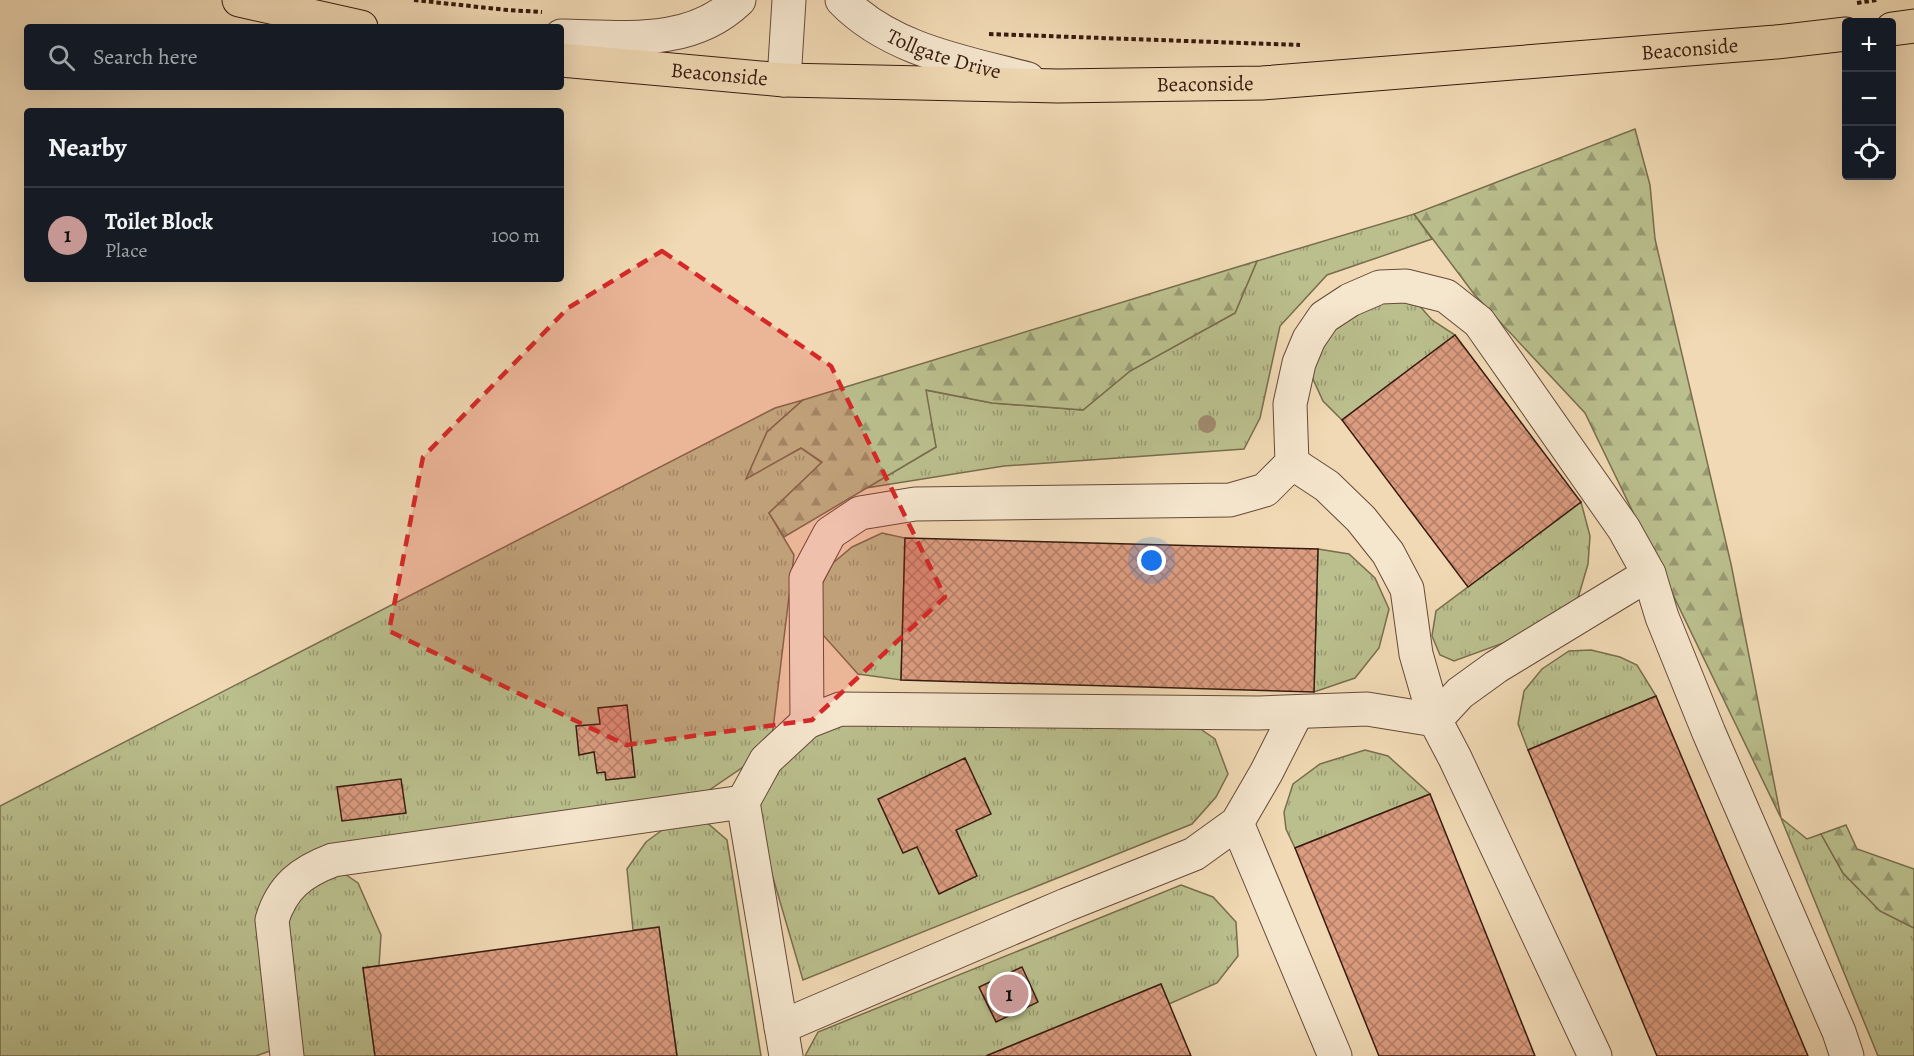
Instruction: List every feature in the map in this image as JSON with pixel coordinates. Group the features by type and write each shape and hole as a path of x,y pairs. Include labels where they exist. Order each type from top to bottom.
{"highway":[{"path":"239,0 347,24"},
{"path":"1896,28 1914,26"},
{"name":"Beaconside","path":"564,60 784,80 1058,86 1262,83 1776,42 1842,34"}],"street":[{"path":"564,36 674,35 715,20 739,0"},
{"path":"784,80 789,0"},
{"name":"Tollgate Drive","path":"842,0 857,16 899,40 946,58 1058,86"},
{"path":"807,722 806,578 830,533 860,513 915,504 1230,500 1265,490 1292,463 1290,404 1299,363 1309,339 1324,317 1350,300 1380,287 1406,286 1446,296 1479,322 1624,529 1649,574 1662,617 1709,733 1839,1032 1847,1056"},
{"path":"1292,463 1327,486 1360,519 1388,553 1407,589 1416,654 1435,720 1595,1056"},
{"path":"1435,720 1460,693 1496,667 1649,574"},
{"path":"1297,712 1237,823 1194,854 1066,905 783,1041 743,802 766,760 807,722 840,709 1297,712 1368,709 1435,720"},
{"path":"286,1056 272,920 277,905 292,883 311,868 333,860 743,802"},
{"path":"1237,823 1335,1056"}],"path":[{"path":"1855,3 1878,0"},
{"path":"979,34 1308,46"}],"highlighted area":[{"path":"662,251 831,366 945,597 812,720 626,745 389,631 423,457 568,308"}],"green space":[{"path":"1635,129 1650,185 1655,239 1731,564 1781,818 1585,413 1474,294 1414,214"},
{"path":"1414,214 1432,239 1327,275 1280,326 1260,418 1244,449 1004,466 866,488 936,447 925,390 992,403 1083,410 1130,371 1235,313 1257,261"},
{"path":"1257,261 1235,313 1130,371 1083,410 992,403 926,390 936,447 784,537 769,513 822,462 801,448 746,479 767,432 803,400"},
{"path":"1383,298 1417,303 1432,320 1455,335 1342,420 1323,401 1313,379 1313,349 1327,324"},
{"path":"803,400 767,432 747,477 801,448 822,463 769,513 794,555 772,737 752,761 699,797 272,888 278,1048 256,1056 0,1056 0,806 775,408"},
{"path":"1581,502 1590,536 1588,564 1578,598 1531,633 1454,661 1440,655 1432,636 1436,611"},
{"path":"882,533 905,538 901,680 858,674 823,635 818,611 820,588 833,563 852,547"},
{"path":"1318,549 1349,554 1375,578 1389,609 1379,648 1355,678 1314,692"},
{"path":"1591,650 1620,657 1637,665 1656,696 1528,750 1518,724 1524,691 1542,669 1569,651"},
{"path":"869,714 1196,726 1215,739 1228,774 1216,797 1192,824 803,980 756,820 773,762 812,729"},
{"path":"1365,750 1388,756 1430,794 1295,848 1286,829 1284,812 1293,784 1320,764"},
{"path":"680,817 705,821 727,840 761,1056 677,1056 659,927 633,930 627,869 646,842"},
{"path":"1781,818 1807,839 1821,834 1843,873 1880,911 1914,928 1914,1056 1878,1056"},
{"path":"1846,825 1857,849 1914,869 1914,928 1880,911 1843,873 1821,834"},
{"path":"339,870 358,883 381,935 379,966 363,968 375,1056 294,1056 287,903"},
{"path":"1181,885 1213,897 1236,922 1238,956 1217,983 1169,1004 1161,984 986,1056 805,1056 818,1032"}],"building":[{"path":"1455,335 1581,502 1468,587 1342,420"},
{"path":"905,538 1318,549 1314,692 901,680"},
{"path":"1656,696 1808,1056 1657,1056 1528,750"},
{"path":"627,705 635,777 606,780 605,772 597,773 594,752 579,755 576,726 600,724 598,708"},
{"path":"965,758 991,814 956,830 977,876 939,894 917,847 903,853 878,799"},
{"path":"401,779 406,813 342,821 337,787"},
{"path":"1430,794 1535,1056 1379,1056 1295,848"},
{"path":"659,927 677,1056 375,1056 363,968"},
{"path":"1022,967 1038,1002 996,1022 979,987"},
{"path":"1161,984 1191,1056 986,1056"}],"place":[{"name":"Toilet Block","path":"1009,994"}]}
